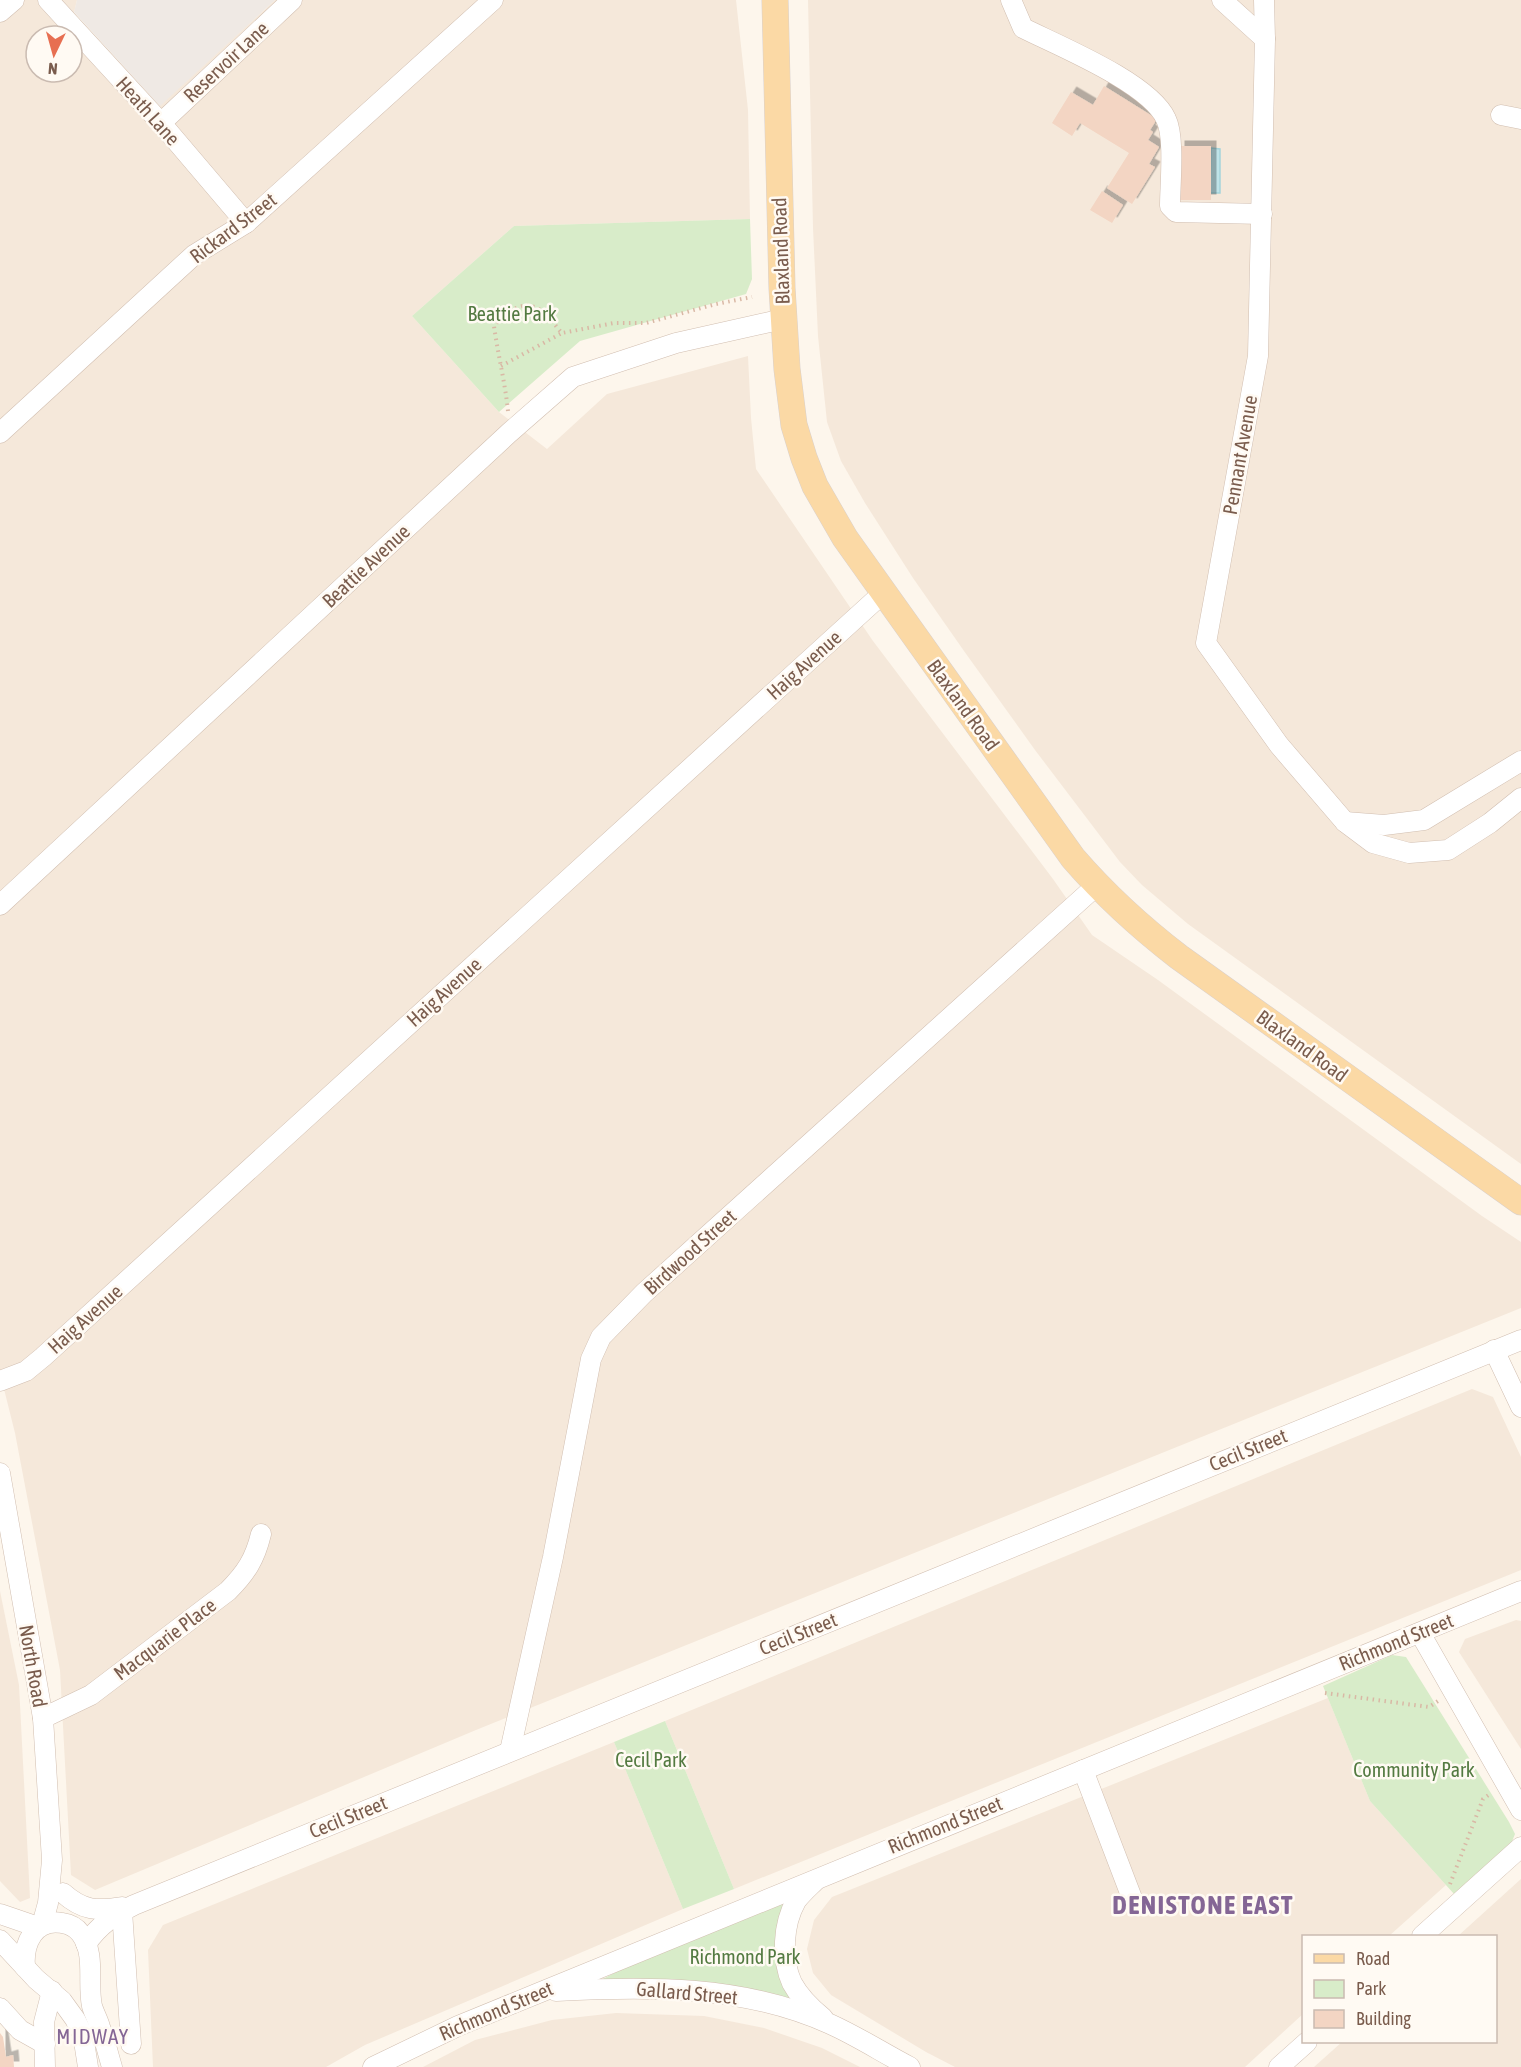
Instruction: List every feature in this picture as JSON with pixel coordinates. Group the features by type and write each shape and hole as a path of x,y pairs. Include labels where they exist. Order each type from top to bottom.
{"main road":[{"name":"Blaxland Road","path":"775,0 783,319 794,425 815,486 828,511 882,594 1073,858 1096,885 1139,926 1179,957 1521,1202"}],"street":[{"path":"0,12 14,0"},
{"name":"Heath Lane","path":"48,0 161,123 246,223"},
{"name":"Reservoir Lane","path":"161,123 292,0"},
{"name":"Rickard Street","path":"0,433 194,255 246,223 493,0"},
{"path":"1011,0 1023,28 1134,84 1150,98 1166,118 1170,136 1170,206 1176,212 1262,214"},
{"path":"1222,0 1265,39"},
{"name":"Pennant Avenue","path":"1264,0 1258,356 1206,643 1279,745 1345,822 1373,843 1409,854 1448,850 1490,823 1521,798"},
{"path":"1501,115 1521,119"},
{"name":"Beattie Avenue","path":"0,905 509,433 573,377 676,343 783,319"},
{"name":"Haig Avenue","path":"0,1381 26,1371 43,1357 882,594"},
{"path":"1345,822 1384,825 1424,820 1521,761"},
{"name":"Birdwood Street","path":"510,1751 553,1557 591,1359 601,1337 644,1293 1096,885"},
{"name":"Cecil Street","path":"82,1936 128,1908 1521,1340"},
{"path":"1494,1350 1521,1407"},
{"name":"North Road","path":"0,1473 42,1718 52,1860 48,1903 40,1926 27,1942 25,1967"},
{"name":"Macquarie Place","path":"42,1718 91,1695 228,1591 243,1575 256,1553 261,1534"},
{"name":"Richmond Street","path":"374,2067 458,2026 819,1876 1521,1591"},
{"path":"1420,1633 1521,1810"},
{"path":"1083,1770 1136,1906"},
{"path":"1423,1935 1521,1847"},
{"name":"North Road","path":"52,1860 63,1893 90,1953 92,2006 112,2067"},
{"name":"Gallard Street","path":"819,1876 796,1901 787,1926 785,1958 793,1984 811,2007 830,2024"},
{"path":"63,1893 75,1904 87,1908 102,1910 128,1908 131,2044"},
{"path":"0,1914 40,1926 57,1922 69,1924 82,1936"},
{"path":"0,1940 36,1979 62,2001 75,2019 83,2035 88,2067"},
{"name":"Gallard Street","path":"540,1992 618,1988 681,1989 738,1996 785,2007 830,2024 910,2067"},
{"path":"45,2067 44,2022 52,1991"},
{"path":"0,2008 20,2030 45,2044"},
{"path":"1279,2067 1306,2043"}],"path":[{"path":"501,366 562,333 614,323 646,323 752,297"},
{"path":"509,433 506,388 494,326 502,316 515,307 527,306 538,308 562,333"},
{"path":"1286,1687 1429,1707 1454,1692"},
{"path":"1446,1894 1483,1799 1506,1783"}],"shaded area":[{"path":"0,0 77,0 74,13 160,105 275,0 736,0 748,110 750,219 514,226 412,316 499,412 547,449 607,394 748,356 756,469 873,641 1053,879 1092,935 1158,980 1521,1242 1521,1308 476,1730 95,1890 71,1875 60,1670 15,1433 0,1373"},
{"path":"77,0 275,0 160,106 74,12"},
{"path":"808,0 1521,0 1521,1164 1188,924 1142,885 1120,862 1035,750 913,578 865,503 841,461 827,422 818,336 813,228"},
{"path":"1472,1389 1493,1397 1521,1457 1521,1570 734,1889 665,1721"},
{"path":"0,1591 19,1685 30,1898 20,1902 0,1881"},
{"path":"1516,1620 1521,1621 1521,1749 1459,1652 1465,1639"},
{"path":"1328,1698 1370,1801 1446,1885 1390,1935 1302,1935 1302,2015 1245,2067 955,2067 831,1995 813,1973 807,1949 814,1920 832,1897"},
{"path":"614,1742 683,1909 365,2045 326,2067 153,2067 148,1950 163,1925"},
{"path":"1521,1879 1521,2067 1314,2067 1341,2043 1497,2043 1497,1935 1459,1935"},
{"path":"616,2013 704,2016 764,2028 822,2048 860,2067 423,2067 475,2040 552,2020"}],"green space":[{"name":"Beattie Park","path":"750,219 752,279 746,294 580,341 499,412 412,316 514,226"},
{"name":"Community Park","path":"1392,1655 1406,1657 1515,1834 1511,1844 1455,1895 1370,1801 1323,1686"},
{"name":"Cecil Park","path":"665,1721 734,1889 683,1909 614,1742"},
{"name":"Richmond Park","path":"789,1900 784,1911 804,2008 597,1982 622,1969"}],"water":[{"path":"1211,148 1220,149 1220,193 1210,193"}],"building":[{"path":"1104,86 1157,119 1150,130 1153,132 1148,140 1159,147 1149,164 1155,167 1132,204 1107,188 1129,153 1080,123 1072,136 1052,123 1071,92 1093,105"},
{"path":"1179,146 1211,146 1211,200 1179,200"},
{"path":"1102,191 1123,205 1112,223 1090,210"},
{"path":"0,2033 3,2037 6,2057 13,2055 14,2067 0,2067"}],"district":[{"name":"DENISTONE EAST","path":"1203,1905"},
{"name":"MIDWAY","path":"93,2037"}]}
